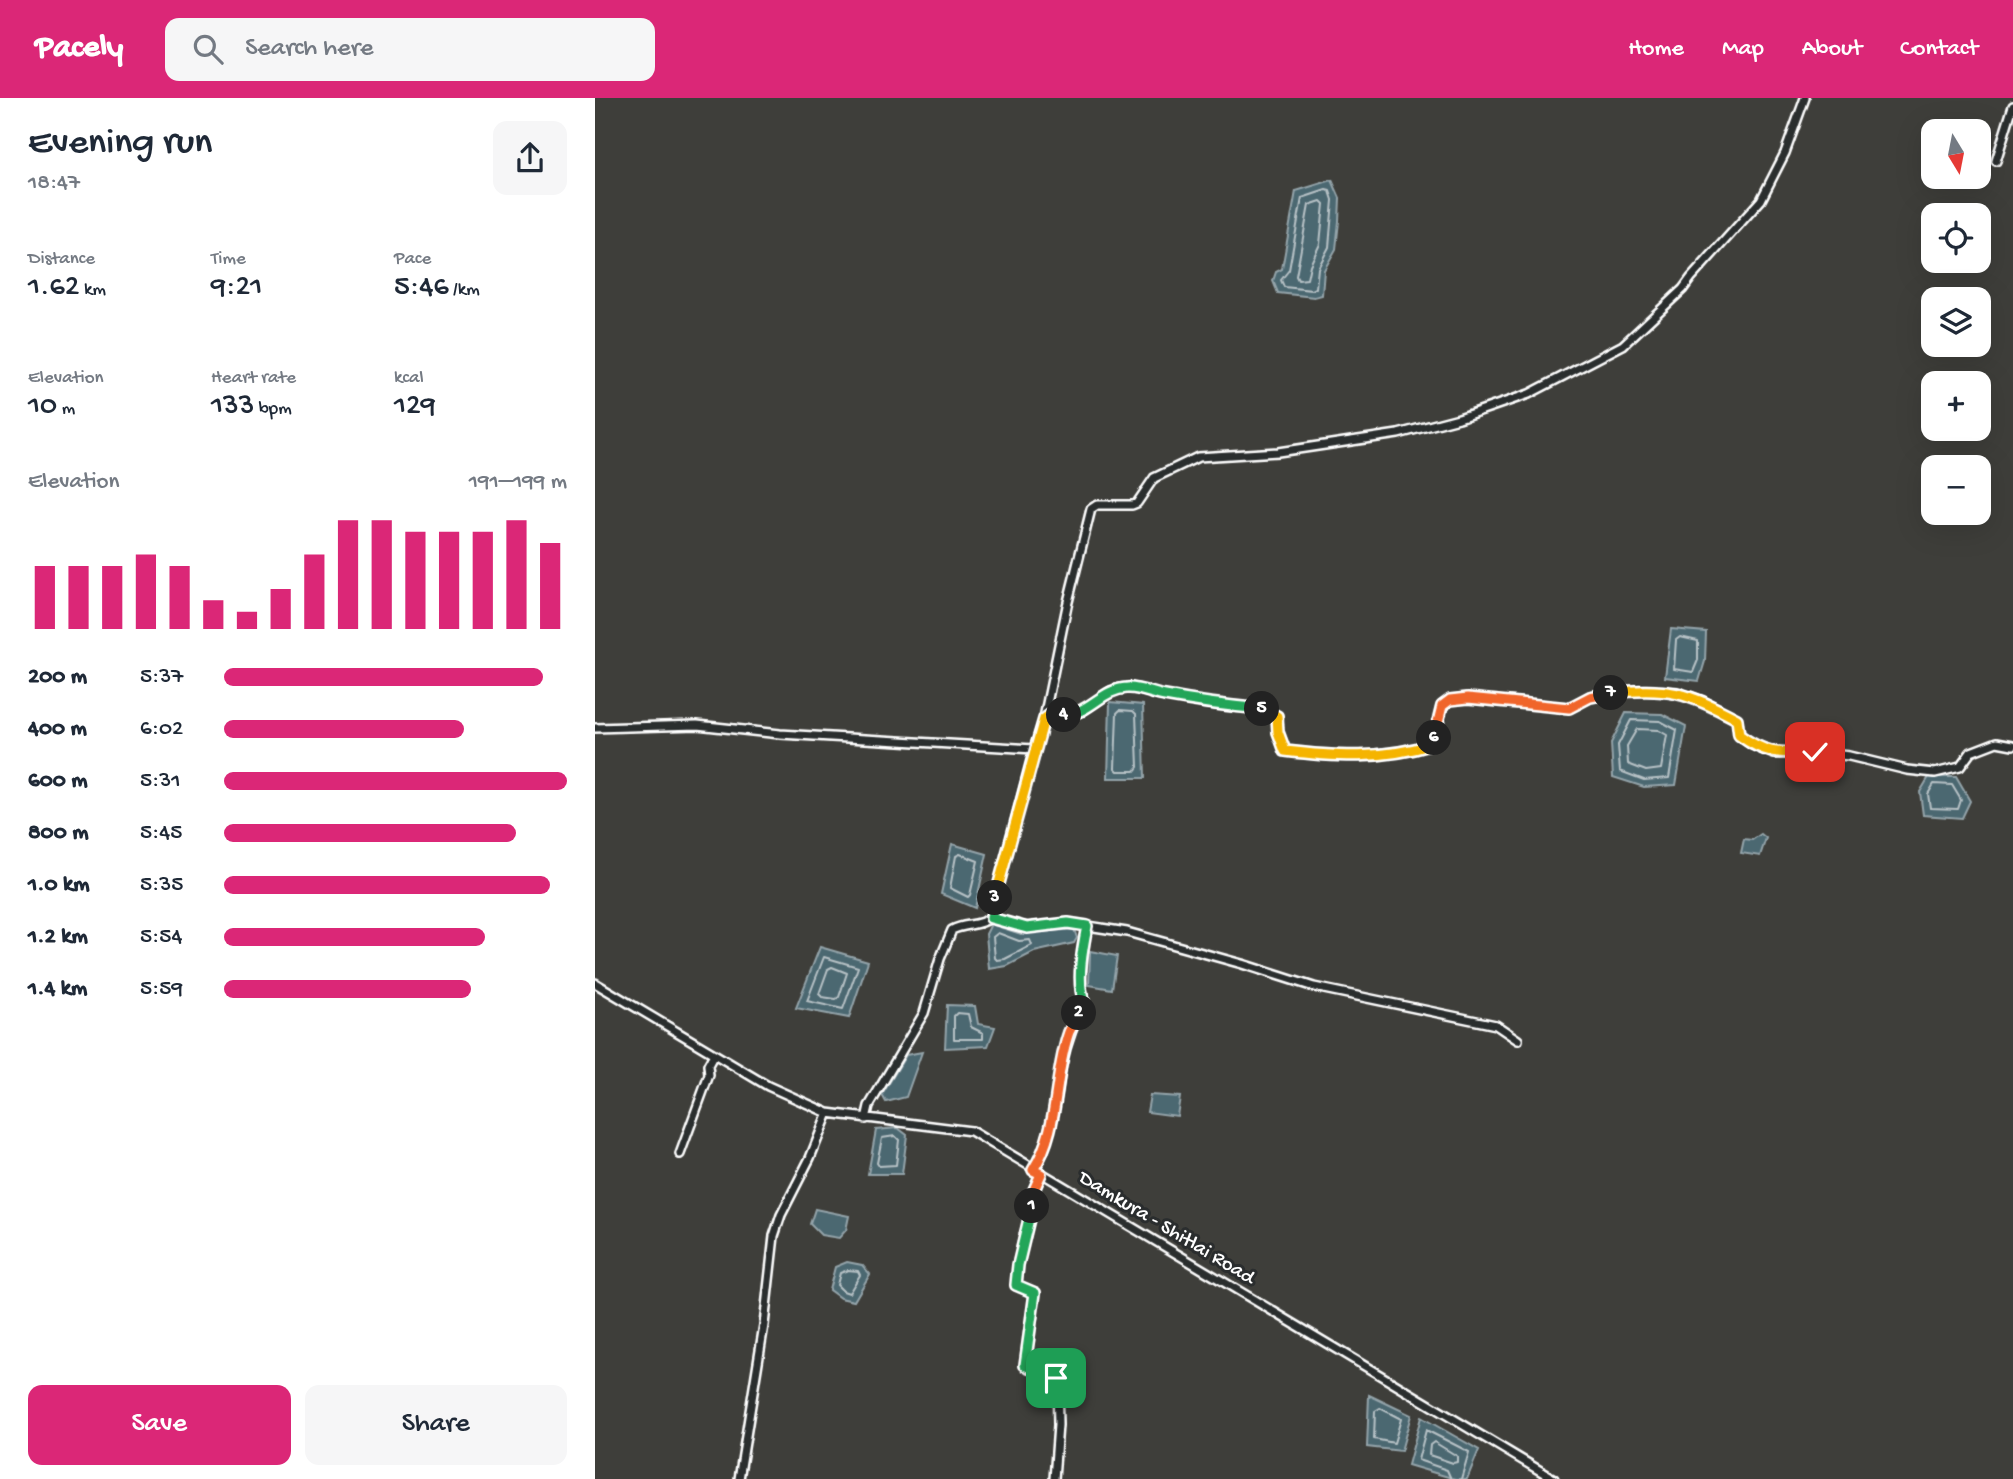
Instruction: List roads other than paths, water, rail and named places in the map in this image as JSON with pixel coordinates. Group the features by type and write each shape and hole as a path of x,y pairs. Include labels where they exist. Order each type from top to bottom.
{"street":[{"path":"866,1119 869,1106 924,1013 940,959 952,930 962,925 982,925 991,918 1044,719 1091,509 1097,505 1137,503 1154,478 1198,457 1277,452 1398,434 1459,418 1529,394 1623,345 1683,289 1761,200 1785,153 1805,98"},
{"path":"1996,161 2013,106"},
{"path":"1044,719 1051,714 1081,712 1111,691 1130,687 1157,695 1209,704 1263,709 1277,716 1278,732 1285,751 1375,756 1402,753 1433,744 1442,706 1450,700 1468,698 1569,708 1590,697 1640,690 1677,692 1703,701 1737,719 1739,735 1752,745 1774,754 1815,752 1849,756 1907,771 1935,773 1960,766 1971,752 1997,741 2013,745"},
{"path":"595,728 697,725 780,734 1034,749"},
{"path":"991,918 1027,928 1068,923 1127,932 1344,995 1496,1025 1518,1040"},
{"path":"1054,1479 1058,1425 1056,1378 1025,1365 1035,1293 1016,1285 1018,1265 1032,1208 1030,1199 1050,1131 1069,1032 1084,1001 1081,994 1082,962 1087,926"},
{"name":"Damkura - Shitlai Road","path":"595,983 768,1086 828,1113 971,1131 1554,1479"},
{"path":"680,1154 709,1075 708,1065 714,1054"},
{"path":"739,1479 764,1325 774,1236 828,1113"}],"water":[{"path":"1332,180 1340,198 1339,221 1336,249 1324,270 1322,295 1314,297 1278,293 1273,281 1276,272 1282,269 1296,191"},
{"path":"1671,629 1706,632 1705,661 1699,681 1665,677"},
{"path":"1110,702 1143,705 1145,778 1108,778"},
{"path":"1626,713 1662,714 1686,726 1676,785 1644,787 1613,777 1611,743"},
{"path":"1929,777 1956,777 1970,801 1962,818 1923,815 1920,792"},
{"path":"1761,834 1766,838 1760,856 1741,853 1744,839 1752,840"},
{"path":"952,844 987,854 975,908 941,894"},
{"path":"991,924 1021,934 1074,929 1077,938 1074,943 1034,952 1007,966 989,969 986,934"},
{"path":"820,947 868,961 849,1018 796,1008"},
{"path":"1090,951 1117,956 1112,989 1089,985"},
{"path":"947,1005 975,1006 978,1024 995,1027 988,1046 945,1048"},
{"path":"922,1052 906,1097 886,1102 882,1095 906,1055"},
{"path":"1150,1095 1180,1097 1177,1116 1147,1112"},
{"path":"898,1128 907,1135 902,1174 868,1174 876,1130"},
{"path":"815,1209 849,1216 846,1230 839,1238 821,1235 810,1224"},
{"path":"847,1262 862,1265 870,1274 854,1301 840,1298 829,1290 835,1267"},
{"path":"1369,1395 1411,1415 1401,1451 1367,1447"},
{"path":"1421,1417 1479,1450 1467,1479 1455,1479 1408,1465"}]}
